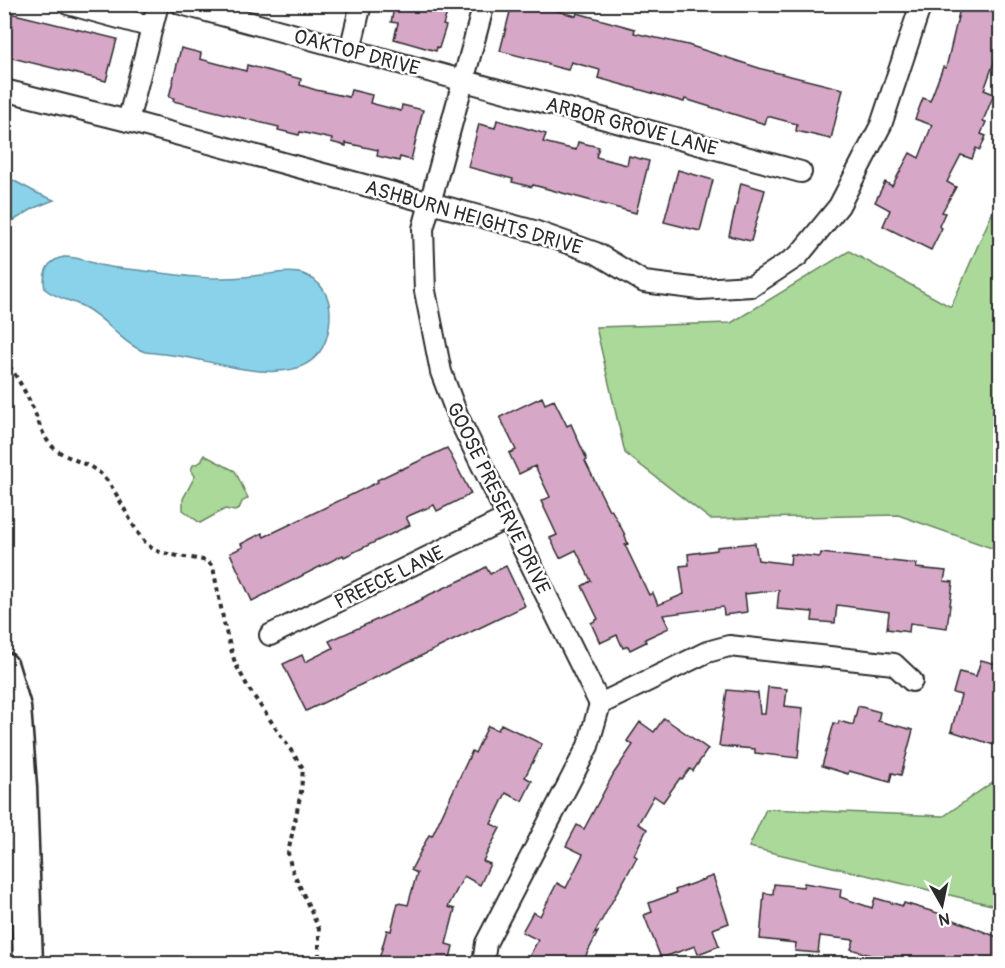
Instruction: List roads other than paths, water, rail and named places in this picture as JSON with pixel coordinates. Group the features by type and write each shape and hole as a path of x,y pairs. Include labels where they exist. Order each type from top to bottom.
{"highway":[{"path":"4,667 16,707 22,787 28,963"}],"street":[{"path":"68,4 152,27"},
{"path":"128,121 158,4"},
{"name":"OAKTOP DRIVE","path":"181,4 463,80"},
{"path":"350,50 361,4"},
{"name":"GOOSE PRESERVE DRIVE","path":"484,4 423,229 425,291 441,372 458,417 600,704"},
{"name":"ASHBURN HEIGHTS DRIVE","path":"4,90 128,121 534,231 596,253 644,282 700,289 752,286 798,256 839,206 881,125 921,4"},
{"name":"ARBOR GROVE LANE","path":"463,80 801,172"},
{"name":"PREECE LANE","path":"270,635 507,518"},
{"path":"483,963 486,944 588,746 600,704 707,652 729,646 894,664 912,681"}],"water":[{"path":"5,176 54,200 34,208 5,226"},
{"path":"64,257 78,258 99,265 198,277 232,278 290,272 303,274 319,284 326,294 330,306 327,338 317,355 303,366 284,371 242,369 186,357 145,352 129,343 92,312 45,289 44,278 47,268 53,261"}]}
